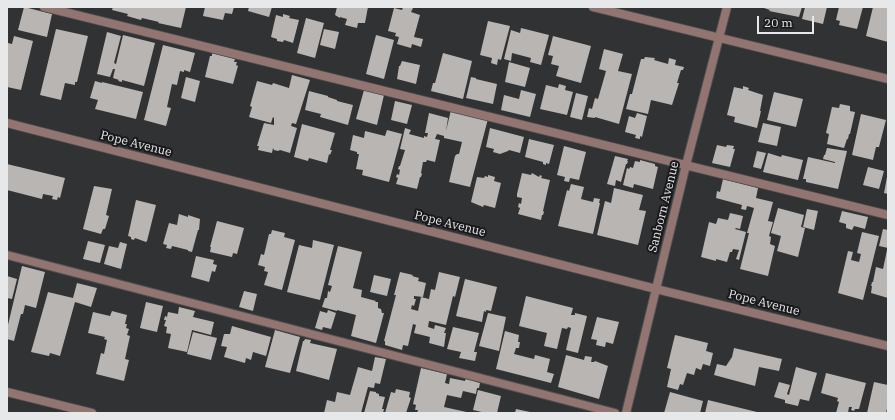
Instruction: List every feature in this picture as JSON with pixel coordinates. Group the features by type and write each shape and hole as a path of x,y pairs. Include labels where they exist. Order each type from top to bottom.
{"street":[{"path":"44,7 888,215"},
{"path":"593,7 888,80"},
{"name":"Sanborn Avenue","path":"626,413 686,165 727,7"},
{"name":"Pope Avenue","path":"7,123 656,289 888,346"},
{"path":"7,255 615,413"},
{"path":"7,392 92,413"}],"building":[{"path":"24,7 52,14 47,37 18,30"},
{"path":"113,7 186,7 181,28 142,18 141,20 127,16 128,14 112,10"},
{"path":"205,7 234,7 232,14 225,13 223,20 203,16"},
{"path":"249,7 272,7 269,17 248,11"},
{"path":"337,7 368,7 365,23 358,23 357,28 345,25 347,19 340,18 335,15"},
{"path":"403,7 413,8 411,12 420,15 414,37 423,39 421,47 412,44 411,48 397,44 399,37 395,36 396,33 388,31 394,8 402,10"},
{"path":"761,7 802,7 799,17 769,11 770,10"},
{"path":"805,7 827,7 823,24 802,19"},
{"path":"839,7 863,7 857,29 839,25 840,21 836,20"},
{"path":"873,7 888,7 888,42 866,36"},
{"path":"283,14 290,16 289,18 299,20 293,43 284,40 283,42 277,41 277,39 271,37 276,15 283,17"},
{"path":"306,18 324,23 315,58 297,53"},
{"path":"488,21 510,26 501,60 498,59 497,65 491,63 492,58 480,55"},
{"path":"521,28 549,35 541,65 530,62 531,58 512,53 511,61 504,59 511,30 520,33"},
{"path":"56,29 88,36 77,82 75,82 75,85 65,83 61,100 40,95"},
{"path":"324,29 339,32 335,49 320,45"},
{"path":"107,32 121,36 114,63 116,64 123,35 155,43 144,86 122,80 122,82 118,81 119,80 113,78 115,69 113,69 110,77 97,74"},
{"path":"376,35 394,40 384,79 366,74"},
{"path":"14,36 33,41 21,90 7,87 7,47 8,43 12,44"},
{"path":"553,36 591,46 581,83 556,76 559,66 551,64 553,56 548,55"},
{"path":"163,45 195,53 190,72 184,70 184,72 180,71 177,85 172,84 167,107 171,108 166,126 144,120"},
{"path":"604,49 623,54 618,71 632,74 619,124 595,117 587,117 589,108 592,109 595,98 598,99 606,71 599,69"},
{"path":"212,53 235,59 234,62 237,62 236,65 238,66 233,84 205,77"},
{"path":"443,53 472,61 463,99 431,91 433,83 435,83"},
{"path":"645,57 655,58 654,60 668,64 669,58 676,60 675,65 684,67 683,70 681,70 677,83 679,83 672,105 651,100 648,114 626,109 630,94 632,94 641,59 644,59"},
{"path":"402,61 420,65 416,84 397,79 399,66"},
{"path":"509,62 530,68 525,87 505,82"},
{"path":"292,75 310,80 296,124 292,123 291,126 297,128 290,153 274,150 273,148 272,153 258,150 259,146 257,146 264,123 274,125 274,118 273,117 271,123 249,117 252,107 250,106 257,81 272,85 273,83 289,88"},
{"path":"186,77 200,81 195,102 181,98"},
{"path":"471,77 497,84 493,104 466,98"},
{"path":"95,81 143,92 136,119 95,109 98,100 90,98"},
{"path":"559,84 566,86 565,90 573,92 567,115 540,109 546,85 558,88"},
{"path":"743,86 749,88 748,90 763,95 757,128 734,122 735,117 727,115 734,87 743,89"},
{"path":"364,90 384,95 377,125 356,119"},
{"path":"521,90 536,94 530,117 501,110 504,95 519,99"},
{"path":"309,91 353,105 348,125 320,117 321,114 305,110"},
{"path":"774,92 803,99 796,127 767,120"},
{"path":"576,93 588,96 582,120 570,117"},
{"path":"395,101 412,105 407,124 391,120"},
{"path":"840,104 850,106 850,111 855,112 850,134 844,148 827,144 829,134 826,133 832,107 839,108"},
{"path":"451,110 488,119 470,187 449,182 455,156 459,154 462,142 444,138 444,136 437,134 435,139 440,140 435,162 427,160 426,162 423,162 422,174 417,189 396,184 398,178 396,177 397,174 399,175 400,170 398,169 405,150 400,149 405,128 411,130 409,134 424,138 424,136 427,137 428,133 425,133 429,113 448,118 446,131"},
{"path":"637,113 647,116 642,137 640,136 640,139 635,138 636,135 625,132 629,116 635,118"},
{"path":"861,114 886,120 879,147 876,147 873,160 852,155"},
{"path":"763,123 781,127 777,146 758,142"},
{"path":"302,124 335,133 330,150 332,150 330,155 329,154 327,163 309,158 308,161 294,157"},
{"path":"490,128 524,137 520,153 509,150 500,154 493,152 494,149 486,147"},
{"path":"387,130 402,134 389,182 362,175 363,170 356,169 359,154 350,150 353,135 364,138 365,131 385,136"},
{"path":"529,139 554,145 549,164 546,163 546,165 543,164 543,162 525,157"},
{"path":"717,145 726,147 727,145 734,146 733,149 735,149 730,167 712,163"},
{"path":"564,146 586,152 579,180 570,178 569,182 564,181 565,177 557,175"},
{"path":"827,148 847,151 838,189 806,182 806,179 803,179 808,157 835,163 823,159"},
{"path":"757,151 766,153 761,169 753,167"},
{"path":"768,153 781,157 782,155 803,160 798,180 763,172"},
{"path":"615,156 628,159 628,161 621,182 616,180 615,186 607,184"},
{"path":"640,160 655,164 655,166 658,167 653,189 634,184 633,188 623,185 627,168 633,168 635,161 640,162"},
{"path":"7,164 65,178 60,198 58,197 57,200 52,199 53,196 43,194 42,199 7,190"},
{"path":"868,167 884,171 879,189 863,185"},
{"path":"522,173 531,175 532,173 539,177 540,175 542,176 541,178 550,180 541,220 518,214 520,208 518,207 519,203 521,204 522,198 517,197 517,194"},
{"path":"488,175 495,177 494,181 501,183 495,208 484,205 483,207 471,202 477,177 484,178 485,176 488,177"},
{"path":"888,177 888,194 884,193"},
{"path":"723,179 758,188 756,198 773,202 768,221 773,222 769,236 771,237 770,244 775,246 768,276 740,269 749,233 747,233 754,208 747,206 746,210 741,209 742,205 716,198 717,191 720,192"},
{"path":"571,184 584,187 581,199 593,202 594,198 600,199 593,234 558,226 567,190 569,191"},
{"path":"94,186 112,189 106,215 109,216 105,229 103,229 101,234 83,229"},
{"path":"614,188 643,195 639,210 646,211 638,245 597,235 605,201 611,203"},
{"path":"136,200 156,205 146,242 135,238 134,240 131,239 131,237 128,236"},
{"path":"778,208 804,215 801,227 805,228 798,257 777,251 781,236 771,233"},
{"path":"807,209 818,211 814,230 803,227"},
{"path":"842,211 868,217 865,229 854,226 852,230 846,228 846,224 839,222"},
{"path":"730,213 743,216 740,229 735,229 746,232 739,260 736,259 739,250 733,249 732,252 730,252 727,262 701,257 709,222 716,224 718,218 728,220"},
{"path":"179,214 200,219 199,230 192,252 172,246 171,249 166,248 167,245 163,244 169,223 177,225"},
{"path":"217,221 244,228 237,254 233,253 232,257 210,252"},
{"path":"883,229 888,230 888,248 879,246"},
{"path":"272,230 285,233 284,237 295,240 282,290 264,285 268,272 264,271 265,267 258,265 261,254 264,255 269,234 271,234"},
{"path":"862,232 879,236 863,300 838,293 848,251 853,252 851,260 859,262 861,254 857,253"},
{"path":"313,240 334,245 320,300 287,292 299,245 312,248"},
{"path":"88,241 105,245 100,263 83,259"},
{"path":"120,242 127,244 121,269 104,264 109,246 118,248"},
{"path":"338,246 362,252 353,288 362,290 361,297 378,302 378,308 381,309 382,313 384,313 376,343 351,336 356,315 322,307 325,298 327,298 328,291 330,292 332,286 328,285"},
{"path":"887,250 888,298 871,293 871,286 876,267 883,269"},
{"path":"196,256 214,260 213,264 217,265 215,272 212,271 209,282 191,277"},
{"path":"22,266 45,272 36,308 25,305 14,341 7,339 7,329"},
{"path":"400,272 413,275 412,276 419,278 418,281 426,283 423,297 414,296 414,299 416,299 414,306 412,305 411,309 418,311 421,297 429,299 431,289 435,290 439,272 460,277 455,297 453,296 446,325 429,321 428,327 434,329 435,325 446,328 444,333 446,333 444,347 429,343 430,337 414,333 416,325 413,324 408,346 403,345 402,350 385,345 384,341 396,295 394,295"},
{"path":"374,275 391,279 387,296 370,292"},
{"path":"7,276 17,279 12,299 7,298"},
{"path":"465,279 497,287 491,311 484,311 482,322 456,316"},
{"path":"77,283 97,288 91,307 75,302 60,356 50,353 49,356 31,352 48,292 73,298"},
{"path":"244,291 257,294 253,311 239,307"},
{"path":"526,296 573,308 571,315 575,315 575,313 587,316 578,353 566,350 571,328 562,328 557,349 544,346 547,333 519,326"},
{"path":"146,302 163,306 157,332 140,328"},
{"path":"179,307 195,311 193,317 214,322 211,335 192,330 187,352 168,348 171,334 166,333 167,327 164,326 166,320 164,320 165,316 167,317 168,312 178,314"},
{"path":"328,310 336,313 331,329 323,327 322,330 315,328 320,311 327,313"},
{"path":"112,311 127,315 125,324 127,324 126,328 129,329 127,335 130,336 125,359 129,360 124,381 96,374 101,353 104,354 107,340 104,339 105,337 88,333 93,312 110,316"},
{"path":"488,313 506,317 499,351 479,346"},
{"path":"597,317 619,322 613,344 606,342 605,347 596,345 597,340 591,339"},
{"path":"232,326 271,337 266,356 253,352 251,360 246,358 245,363 224,357 227,347 221,346 224,334 230,334"},
{"path":"453,327 479,333 474,352 477,352 475,361 459,358 461,352 447,349"},
{"path":"275,330 300,337 290,373 265,367"},
{"path":"505,331 519,335 519,348 516,348 514,354 534,359 535,355 550,359 547,372 554,374 551,383 496,369"},
{"path":"193,332 217,338 211,360 187,354"},
{"path":"675,335 708,343 706,351 713,353 710,366 703,364 701,370 696,368 694,375 687,373 683,385 680,384 678,390 667,387 671,369 667,368"},
{"path":"305,339 311,340 310,343 337,349 329,380 296,371 303,341"},
{"path":"734,348 782,359 779,371 759,367 755,386 714,375 717,364 726,366 732,357"},
{"path":"566,355 584,360 585,356 592,357 591,362 595,361 608,366 599,399 558,387"},
{"path":"375,357 386,359 380,384 375,383 374,388 368,387 361,413 324,413 327,400 335,402 337,392 350,395 358,367 372,371"},
{"path":"796,367 817,373 809,401 800,399 798,406 785,403 785,400 774,397 779,382 790,385 787,394 789,395"},
{"path":"421,368 447,374 445,383 449,384 450,378 465,381 466,378 480,383 476,394 463,391 461,398 447,395 444,407 471,413 417,413 418,410 415,410 416,405 413,404"},
{"path":"826,373 866,383 859,409 855,409 854,411 851,410 852,407 849,407 848,413 836,413 839,402 837,401 838,398 821,393"},
{"path":"874,382 888,385 888,404 886,413 867,413"},
{"path":"396,389 410,392 409,397 411,398 406,413 385,413 391,392 395,393"},
{"path":"478,390 501,396 497,413 486,413 473,410"},
{"path":"370,391 376,392 379,396 385,397 382,409 384,409 383,413 364,413"},
{"path":"670,392 703,401 700,413 664,413"},
{"path":"708,400 757,412 757,413 705,413"},
{"path":"516,409 530,412 530,413 515,413"}]}
